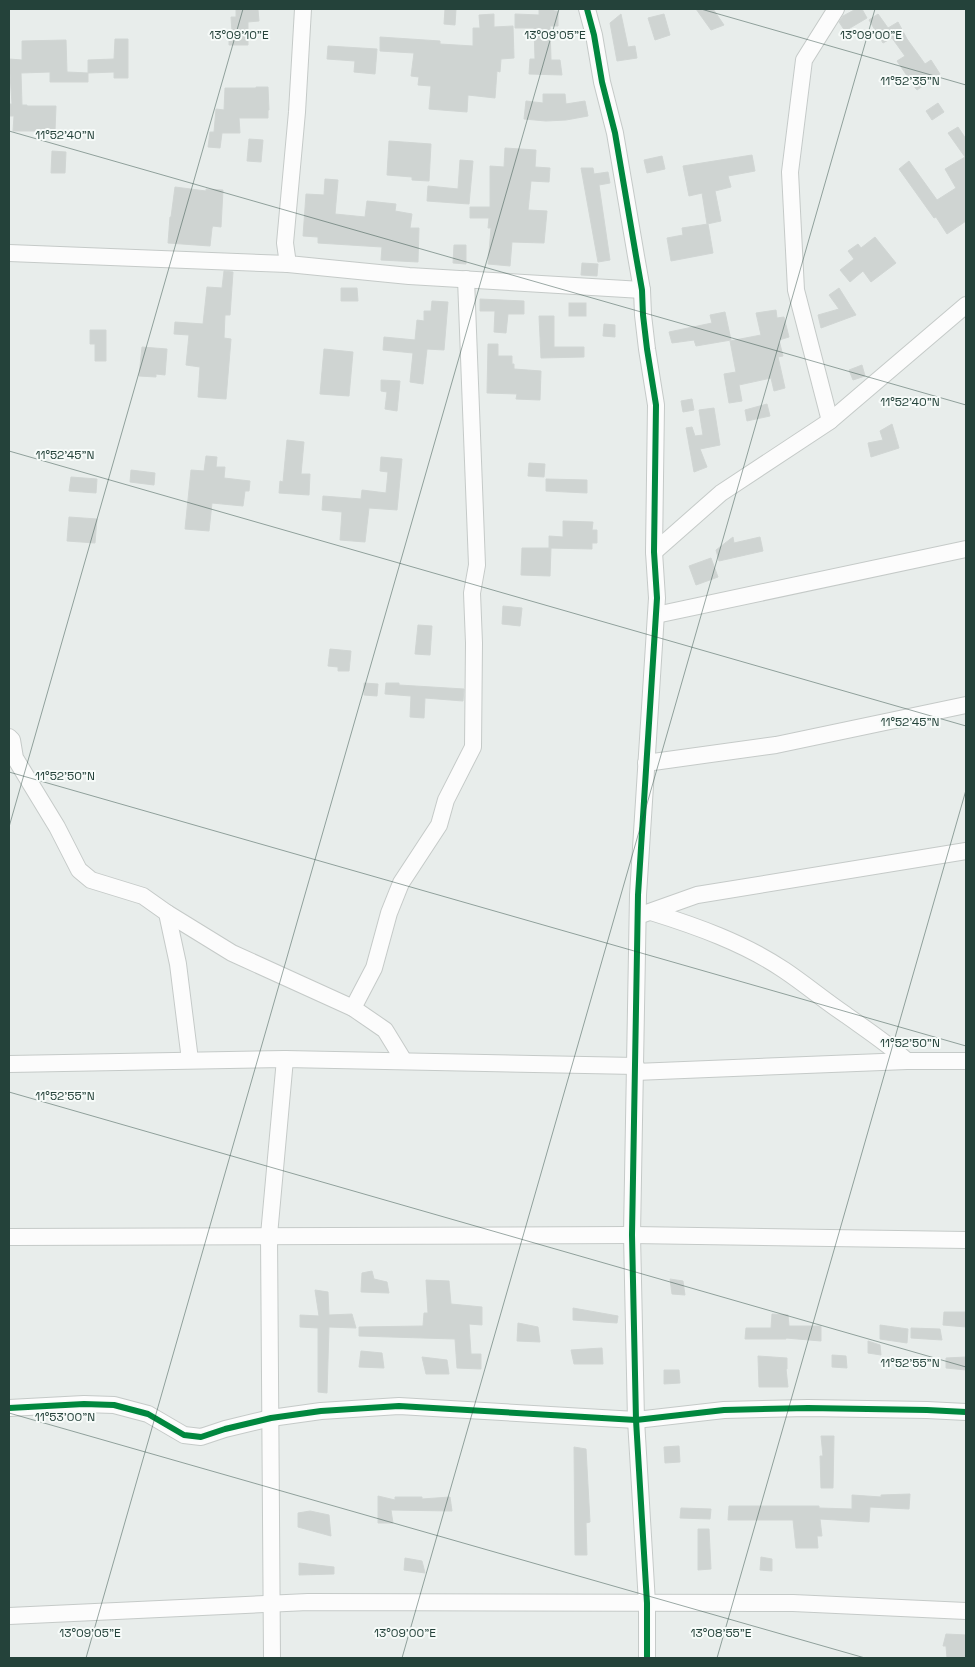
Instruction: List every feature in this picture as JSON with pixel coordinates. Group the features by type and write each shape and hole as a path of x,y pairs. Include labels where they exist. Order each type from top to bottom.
{"street":[{"path":"288,264 285,243 298,112 303,9"},
{"path":"587,9 615,133 642,290 644,324 656,405 654,552 657,598 646,763 644,914 635,1069 632,1234 636,1420 647,1603 647,1658"},
{"path":"830,421 796,290 790,172 804,60 836,9"},
{"path":"9,253 288,264 466,279 642,290"},
{"path":"353,1008 374,968 389,913 401,883 439,825 446,800 472,747 474,643 472,593 477,565 466,279"},
{"path":"654,552 721,493 830,421 966,305"},
{"path":"656,615 966,549"},
{"path":"646,763 776,745 966,705"},
{"path":"9,736 12,740 15,758 57,827 79,870 91,880 143,896 232,953 353,1008 384,1030 404,1061"},
{"path":"644,914 697,895 966,851"},
{"path":"167,913 178,964 190,1060"},
{"path":"644,914 705,931 745,948 783,969 846,1016 887,1043 907,1061"},
{"path":"272,1658 269,1235 285,1059"},
{"path":"9,1064 285,1059 635,1069 966,1061"},
{"path":"9,1238 632,1234 966,1240"},
{"path":"9,1408 84,1404 114,1405 148,1414 184,1435 201,1438 225,1429 271,1418 321,1411 399,1406 636,1420 724,1410 799,1408 966,1412"},
{"path":"9,1616 272,1603 793,1603 966,1611"}],"building":[{"path":"236,9 258,10 259,21 248,22 248,45 229,45 229,32 232,32 231,17 236,17"},
{"path":"445,9 456,9 455,25 444,24"},
{"path":"539,9 554,9 554,11 558,11 558,26 550,26 551,60 560,60 562,75 529,74 530,59 535,59 534,28 515,28 515,14 539,15"},
{"path":"696,9 713,9 724,25 711,30"},
{"path":"856,9 862,9 867,18 845,31 839,22 843,16"},
{"path":"494,14 494,27 513,26 514,58 501,59 500,72 497,71 495,98 468,95 467,112 429,109 431,86 418,85 419,77 411,76 414,53 380,51 380,37 440,41 440,44 473,46 473,28 480,28 479,15"},
{"path":"621,14 628,47 635,46 637,58 617,61 610,23"},
{"path":"664,14 670,35 655,40 648,18"},
{"path":"878,14 888,28 898,22 907,39 925,64 931,60 940,74 917,90 897,61 905,56 892,38 883,43 869,20"},
{"path":"115,39 128,39 128,78 114,78 114,72 88,73 88,60 114,59"},
{"path":"66,40 67,72 88,73 88,82 50,82 50,72 21,73 22,105 56,106 55,131 13,131 14,116 9,116 9,104 12,104 9,59 22,60 22,41"},
{"path":"328,46 377,49 375,74 354,72 355,61 327,59"},
{"path":"268,87 268,118 239,118 240,133 222,133 220,148 208,147 210,132 214,132 216,109 224,110 225,88"},
{"path":"543,94 565,94 566,104 585,101 588,116 546,121 524,119 526,101 543,103"},
{"path":"938,103 944,112 932,120 926,111"},
{"path":"958,127 966,139 966,221 947,234 899,169 909,161 937,200 956,188 945,169 965,157 948,133"},
{"path":"249,139 263,140 261,162 247,161"},
{"path":"389,141 431,144 429,181 412,180 412,177 387,175"},
{"path":"505,148 536,150 535,167 550,168 549,182 531,181 528,210 547,211 544,243 512,242 510,266 488,264 491,228 488,228 489,218 470,218 470,207 490,207 490,166 504,167"},
{"path":"52,151 66,152 65,173 51,173"},
{"path":"752,155 755,171 728,176 731,187 715,191 721,221 707,224 702,193 689,196 683,166"},
{"path":"662,156 665,169 647,173 644,160"},
{"path":"460,160 473,161 469,204 427,201 428,186 458,189"},
{"path":"581,168 593,168 594,174 608,172 610,183 599,185 610,260 598,262"},
{"path":"325,179 338,180 335,214 365,217 367,201 396,204 395,211 412,214 410,228 419,228 418,262 381,260 382,247 318,243 318,237 303,236 306,194 324,195"},
{"path":"175,187 206,191 206,189 223,190 221,227 213,226 210,246 168,243"},
{"path":"708,224 713,253 671,261 667,238 683,235 682,228"},
{"path":"875,237 896,263 871,282 863,271 850,282 840,270 854,259 848,251 858,244 861,248"},
{"path":"454,245 466,245 466,264 453,263"},
{"path":"582,263 598,264 597,276 581,275"},
{"path":"224,271 233,272 230,315 225,315 224,338 231,339 226,399 198,397 200,367 186,365 189,335 174,334 175,322 203,324 207,287 222,288"},
{"path":"341,288 357,288 358,301 341,301"},
{"path":"839,288 856,315 821,328 818,315 839,309 829,295"},
{"path":"480,299 524,301 524,314 508,314 506,333 494,332 495,311 480,311"},
{"path":"432,301 448,302 444,350 427,349 423,384 410,382 413,353 383,350 384,337 415,340 417,320 424,321 424,311 431,311"},
{"path":"569,303 586,303 586,316 569,316"},
{"path":"776,310 777,318 784,317 789,337 779,340 783,356 778,357 785,388 774,391 771,378 739,385 742,401 729,403 724,374 736,372 730,341 761,335 756,313"},
{"path":"725,312 731,340 696,346 694,340 672,343 669,332 712,323 710,315"},
{"path":"539,316 554,316 554,347 584,347 584,357 541,358"},
{"path":"604,324 615,325 615,337 603,336"},
{"path":"90,330 106,330 106,361 95,361 95,344 90,344"},
{"path":"488,344 498,344 498,356 512,356 514,369 541,371 540,400 516,399 517,394 487,393"},
{"path":"142,347 167,349 165,375 156,374 156,377 139,376"},
{"path":"324,349 353,352 349,396 320,394"},
{"path":"862,365 865,376 853,380 849,370"},
{"path":"381,380 400,381 397,411 385,409 387,392 381,391"},
{"path":"692,399 694,410 683,412 681,401"},
{"path":"767,404 770,416 747,421 745,410"},
{"path":"714,408 720,445 700,449 707,467 694,472 686,428 692,427 695,436 703,435 699,410"},
{"path":"892,424 899,448 871,457 868,443 883,440 880,431"},
{"path":"287,440 304,442 301,474 310,474 309,495 279,493 280,481 283,482"},
{"path":"206,456 217,457 216,467 225,467 224,478 250,481 249,491 245,491 243,506 212,503 209,531 185,529 191,470 204,471"},
{"path":"381,457 402,459 397,510 369,508 365,542 340,540 342,512 322,510 323,496 361,499 362,490 386,493 388,472 380,471"},
{"path":"529,463 545,464 544,477 528,476"},
{"path":"131,470 155,473 154,485 130,482"},
{"path":"71,477 97,479 96,493 69,491"},
{"path":"546,479 587,480 587,493 546,491"},
{"path":"69,517 97,519 95,543 67,541"},
{"path":"563,521 593,522 592,530 597,530 597,543 592,543 592,549 549,548 549,536 563,537"},
{"path":"733,537 734,543 760,537 763,551 719,561 716,550"},
{"path":"522,548 551,548 550,576 521,575"},
{"path":"711,558 718,577 696,585 689,566"},
{"path":"503,606 522,608 520,626 502,624"},
{"path":"418,625 432,626 430,655 415,654"},
{"path":"330,649 351,651 349,671 338,671 338,667 328,666"},
{"path":"364,683 378,684 377,696 364,695"},
{"path":"386,683 464,689 463,701 425,698 424,718 410,717 411,696 385,694"},
{"path":"372,1271 374,1279 387,1282 389,1293 361,1292 362,1273"},
{"path":"670,1279 683,1281 685,1295 672,1294"},
{"path":"426,1280 449,1281 451,1304 482,1307 482,1325 469,1324 471,1354 481,1354 481,1369 457,1368 455,1339 359,1336 359,1327 423,1326 424,1313 428,1313"},
{"path":"315,1290 328,1292 329,1315 352,1314 356,1328 329,1327 327,1393 318,1392 318,1328 300,1327 300,1315 319,1316"},
{"path":"573,1308 618,1316 617,1323 573,1320"},
{"path":"944,1312 966,1312 966,1327 943,1325"},
{"path":"772,1314 788,1315 789,1326 821,1326 821,1341 786,1338 745,1339 746,1328 771,1328"},
{"path":"518,1323 538,1327 540,1342 517,1341"},
{"path":"880,1325 908,1329 907,1343 880,1339"},
{"path":"911,1328 940,1329 942,1340 911,1338"},
{"path":"868,1341 880,1345 881,1355 868,1353"},
{"path":"602,1348 603,1364 574,1364 571,1350"},
{"path":"361,1351 382,1353 384,1368 359,1367"},
{"path":"832,1355 846,1356 847,1368 832,1367"},
{"path":"758,1356 787,1358 788,1387 759,1387"},
{"path":"422,1357 447,1360 449,1374 426,1374"},
{"path":"966,1357 966,1370 946,1368 946,1358"},
{"path":"664,1370 679,1370 680,1383 664,1384"},
{"path":"821,1436 834,1436 833,1488 821,1488 820,1456 823,1456"},
{"path":"679,1446 680,1462 665,1463 664,1447"},
{"path":"574,1447 586,1449 590,1522 586,1523 587,1555 575,1555"},
{"path":"910,1494 909,1509 870,1507 869,1522 820,1519 822,1536 817,1536 818,1548 796,1548 793,1520 728,1520 729,1506 819,1506 819,1508 852,1509 852,1495 881,1497 881,1495"},
{"path":"378,1496 395,1500 395,1497 422,1497 422,1499 450,1497 452,1511 391,1510 393,1523 378,1523"},
{"path":"681,1508 711,1509 710,1519 680,1518"},
{"path":"310,1511 329,1515 331,1536 298,1527 298,1513"},
{"path":"698,1529 709,1529 711,1569 698,1570"},
{"path":"761,1557 772,1559 772,1571 760,1570"},
{"path":"405,1558 422,1561 425,1573 404,1570"},
{"path":"299,1563 334,1567 334,1574 299,1575"},
{"path":"946,1634 966,1635 966,1658 947,1658 946,1646 943,1646"}],"cycle path":[{"path":"587,9 615,133 642,290 647,349 656,405 654,552 657,598 638,895 632,1235 636,1420 647,1603 647,1658"},
{"path":"9,1408 84,1404 114,1405 148,1414 184,1435 201,1437 271,1418 321,1411 399,1406 636,1420 724,1410 808,1408 966,1412"}]}
